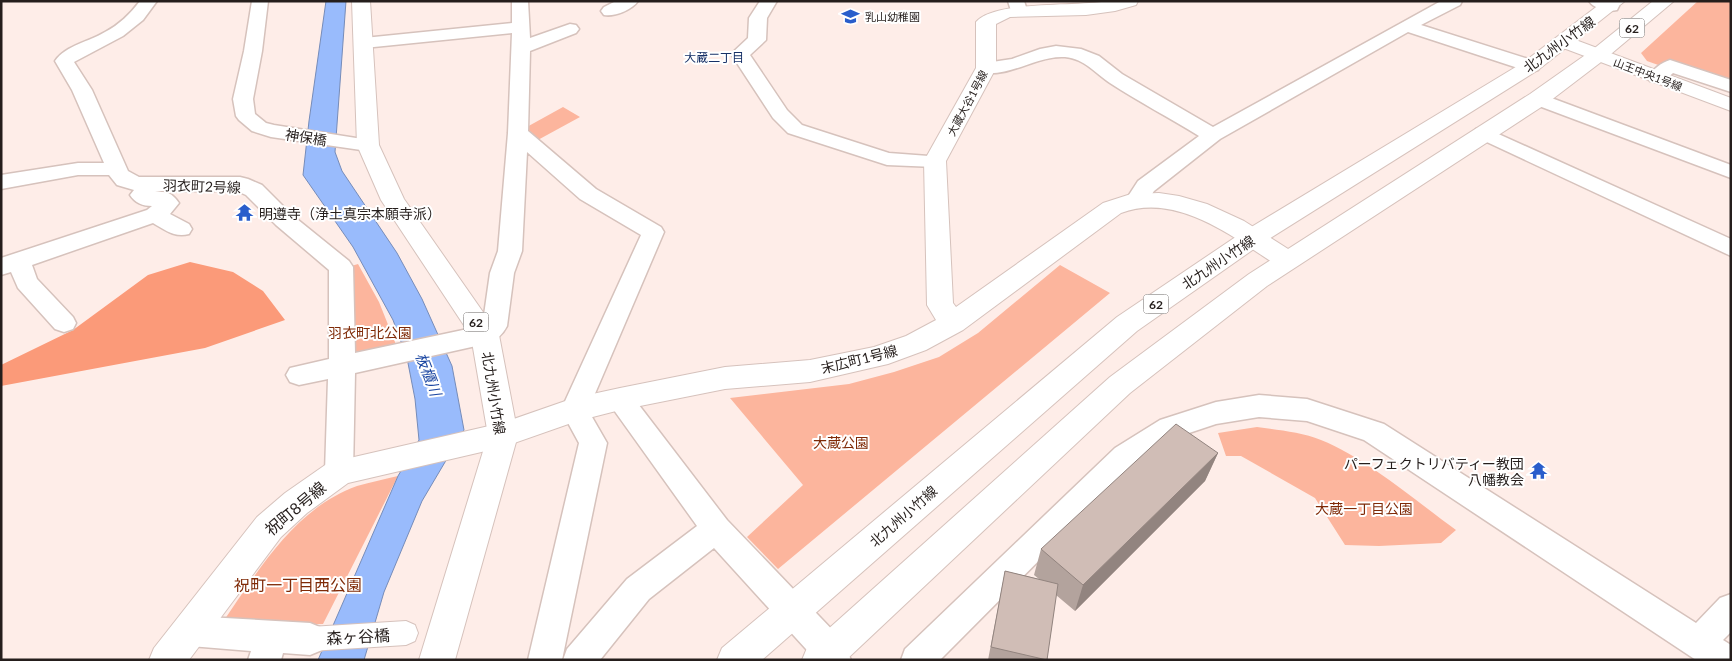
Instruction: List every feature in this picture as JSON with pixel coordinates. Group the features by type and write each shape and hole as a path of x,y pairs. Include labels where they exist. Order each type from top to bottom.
{"main road":[{"name":"北九州小竹線","path":"361,1 364,42 355,143 393,200 472,337 503,435 436,660"},
{"name":"大蔵大谷1号線","path":"935,161 986,68 986,22 998,14 1017,6 1096,9 1116,6 1129,1"},
{"name":"62","path":"828,657 1120,385 1258,280 1538,98 1598,55 1665,1"},
{"name":"北九州小竹線","path":"735,660 1127,324 1252,238 1531,66 1565,42 1608,3"},
{"name":"山王中央1号線","path":"1565,42 1731,105"},
{"path":"935,161 940,304 953,323"},
{"name":"末広町1号線","path":"470,443 503,435 574,410 620,399 725,378 810,371 878,357 916,343 953,323 1112,208 1136,201 1157,200 1189,204 1219,217 1287,260"},
{"name":"祝町8号線","path":"167,660 269,527 296,503 339,472 470,443"}],"street":[{"name":"羽衣町2号線","path":"149,1 144,9 112,36 74,52 64,61 82,90 117,169 125,180 137,184 240,184 254,190 284,220 341,267 343,325 339,472"},
{"name":"神保橋","path":"260,1 253,51 243,99 246,116 259,128 271,132 355,143"},
{"path":"299,375 472,337 495,326 502,273 510,251 518,134 521,48 520,1"},
{"path":"610,11 630,1"},
{"path":"770,1 758,18 757,40 740,54 780,114 795,129 887,159 935,161"},
{"path":"1136,201 1146,186 1214,135 1406,26 1454,1"},
{"path":"1406,26 1531,66"},
{"path":"364,42 520,27"},
{"path":"521,48 570,29"},
{"path":"986,68 1017,63 1045,53 1058,51 1076,53 1092,59 1107,69 1115,78 1214,135"},
{"path":"1657,77 1670,66 1731,86"},
{"path":"1538,98 1731,172"},
{"path":"1484,133 1731,248"},
{"path":"518,134 588,194 654,232 574,410 593,443 545,660"},
{"path":"1,182 78,169 117,169"},
{"path":"64,322 10,264 155,214 168,203 163,198 147,199 141,195 149,184"},
{"path":"155,214 181,229"},
{"path":"620,399 716,529 792,611 828,657"},
{"path":"917,660 1125,456 1170,428 1216,413 1259,406 1307,410 1374,432 1712,651 1731,608"},
{"path":"579,660 638,589 716,529"},
{"path":"190,631 269,648 310,638"},
{"name":"森ヶ谷橋","path":"310,638 406,633"}],"green space":[{"path":"1698,1 1731,2 1731,91 1647,61 1641,53"},
{"path":"563,107 580,117 536,141 525,128"},
{"name":"羽衣町北公園","path":"358,264 379,302 397,347 361,355 353,351 348,267"},
{"name":"大蔵公園","path":"1060,265 1110,293 778,569 747,537 803,485 730,398 849,384 939,357 978,333"},
{"name":"大蔵一丁目公園","path":"1257,427 1306,435 1338,448 1373,469 1456,530 1441,543 1379,546 1345,545 1315,498 1241,456 1226,456 1218,433"},
{"name":"祝町一丁目西公園","path":"398,476 323,624 220,626 263,564 295,526 334,496 357,486"}],"shaded area":[{"path":"190,262 233,272 263,291 285,320 205,348 1,386 1,365 73,330 148,275"}],"water":[{"name":"板櫃川","path":"326,1 346,1 335,152 342,171 397,253 422,299 452,366 464,430 422,501 384,592 364,660 318,660 398,476 419,440 415,399 407,358 393,320 353,247 303,175"}],"building":[{"path":"1176,424 1218,453 1083,585 1041,549"},
{"path":"1005,571 1058,584 1047,660 991,647"}],"place":[{"name":"乳山幼稚園","path":"851,16"},
{"name":"明遵寺（浄土真宗本願寺派）","path":"245,213"},
{"name":"パーフェクトリバティー教団 八幡教会","path":"1538,471"}],"district":[{"name":"大蔵二丁目","path":"714,57"}]}
